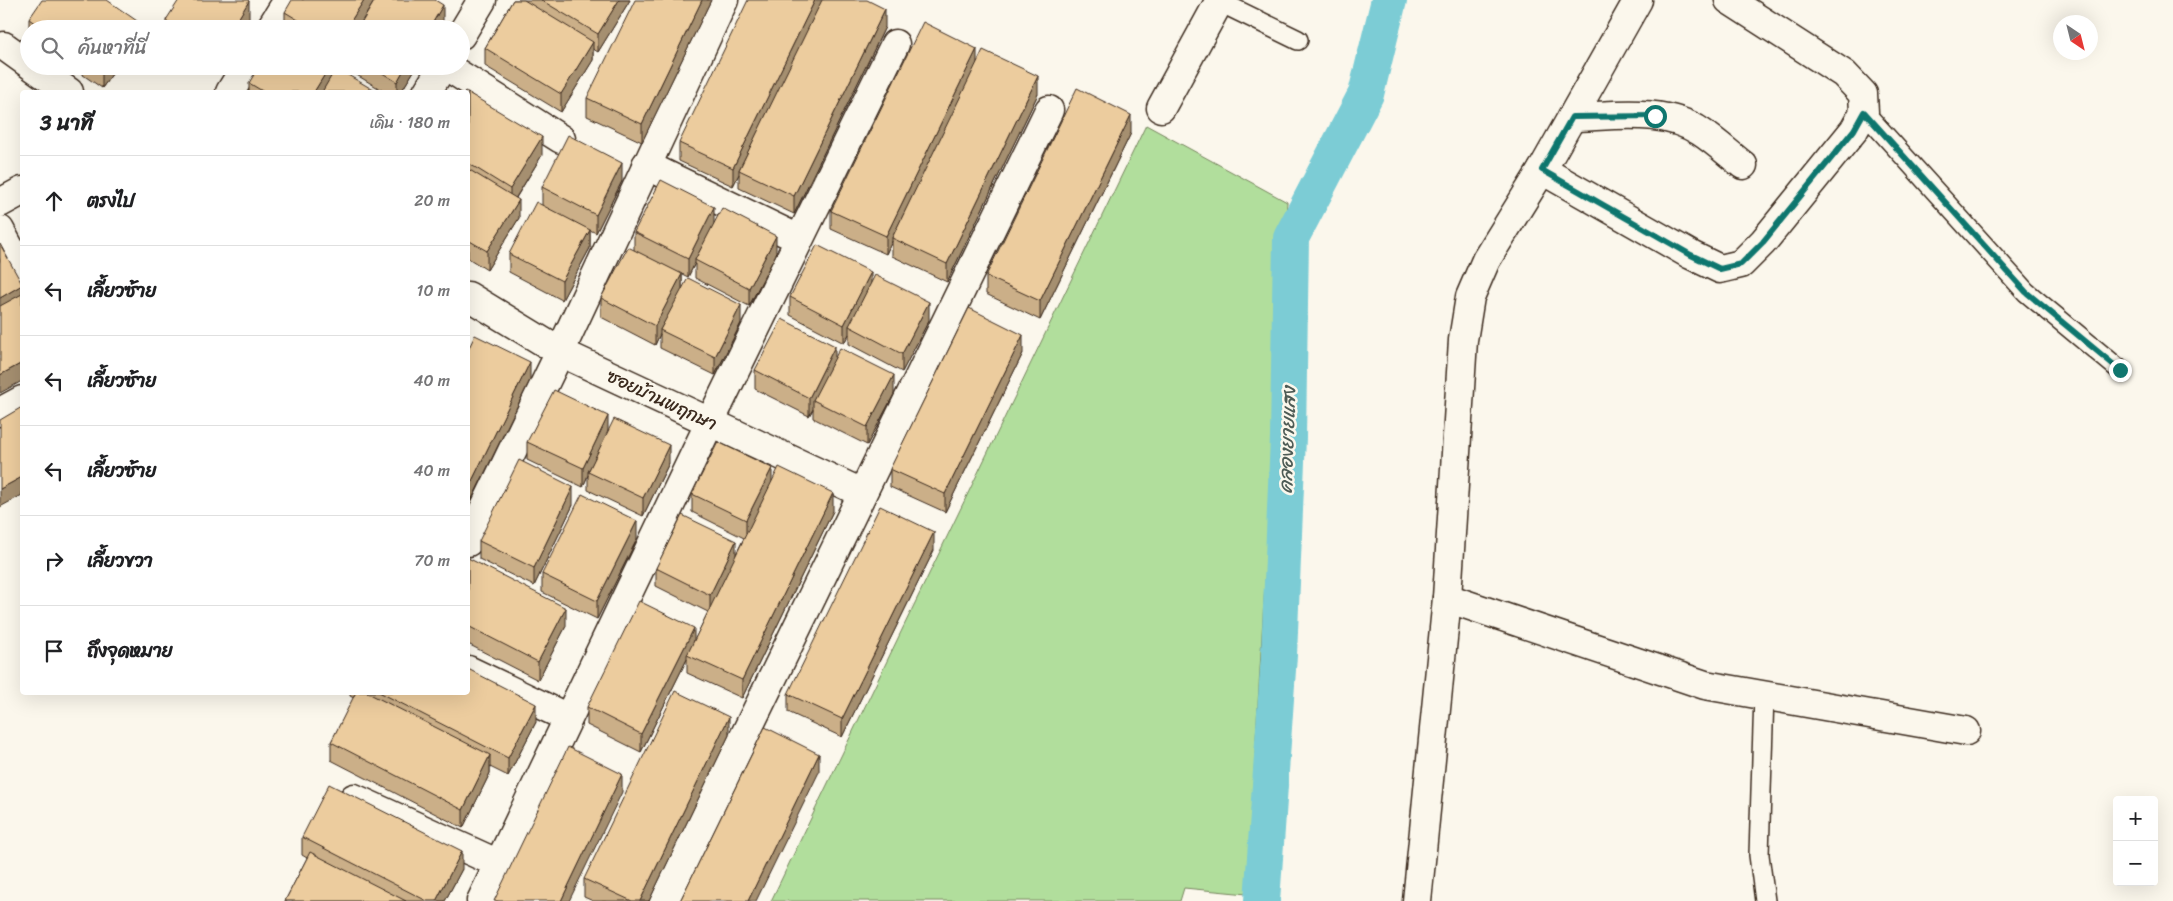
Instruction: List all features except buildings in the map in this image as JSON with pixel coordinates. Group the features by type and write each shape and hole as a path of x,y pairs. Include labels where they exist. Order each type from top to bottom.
{"street":[{"path":"276,20 288,0"},
{"path":"470,20 482,0"},
{"path":"470,538 560,352 724,0"},
{"path":"1418,901 1447,598 1463,340 1470,297 1486,260 1542,170 1638,0"},
{"path":"1542,170 1691,255 1720,269 1741,264 1763,242 1854,130 1864,112 1863,94 1844,74 1729,0"},
{"path":"1161,108 1220,1"},
{"path":"481,901 710,422 895,44"},
{"path":"4,46 20,58"},
{"path":"45,75 66,90"},
{"path":"231,90 240,75"},
{"path":"428,90 439,75"},
{"path":"459,75 561,139"},
{"path":"664,901 1049,110"},
{"path":"1572,117 1655,116 1679,122 1700,131 1743,165"},
{"path":"646,165 799,239"},
{"path":"0,203 20,192"},
{"path":"0,230 20,266"},
{"name":"ซอยบ้านพฤกษา","path":"470,297 560,352 862,493"},
{"path":"0,412 20,401"},
{"path":"1447,598 1705,685 1966,731"},
{"path":"470,671 568,718"},
{"path":"330,787 499,864"}],"lane":[{"path":"1220,1 1298,40"},
{"path":"1864,112 2026,292 2120,370"},
{"path":"1764,695 1759,855 1765,901"}],"green space":[{"path":"1146,125 1287,202 1247,894 1184,888 1180,901 771,901"}],"waterway":[{"name":"คลองยายแสง","path":"1262,901 1279,655 1288,437 1291,238 1366,94 1389,0"}],"route":[{"path":"1655,116 1572,117 1542,170 1691,255 1720,269 1741,264 1763,242 1854,130 1864,112 2026,292 2120,370"}]}
